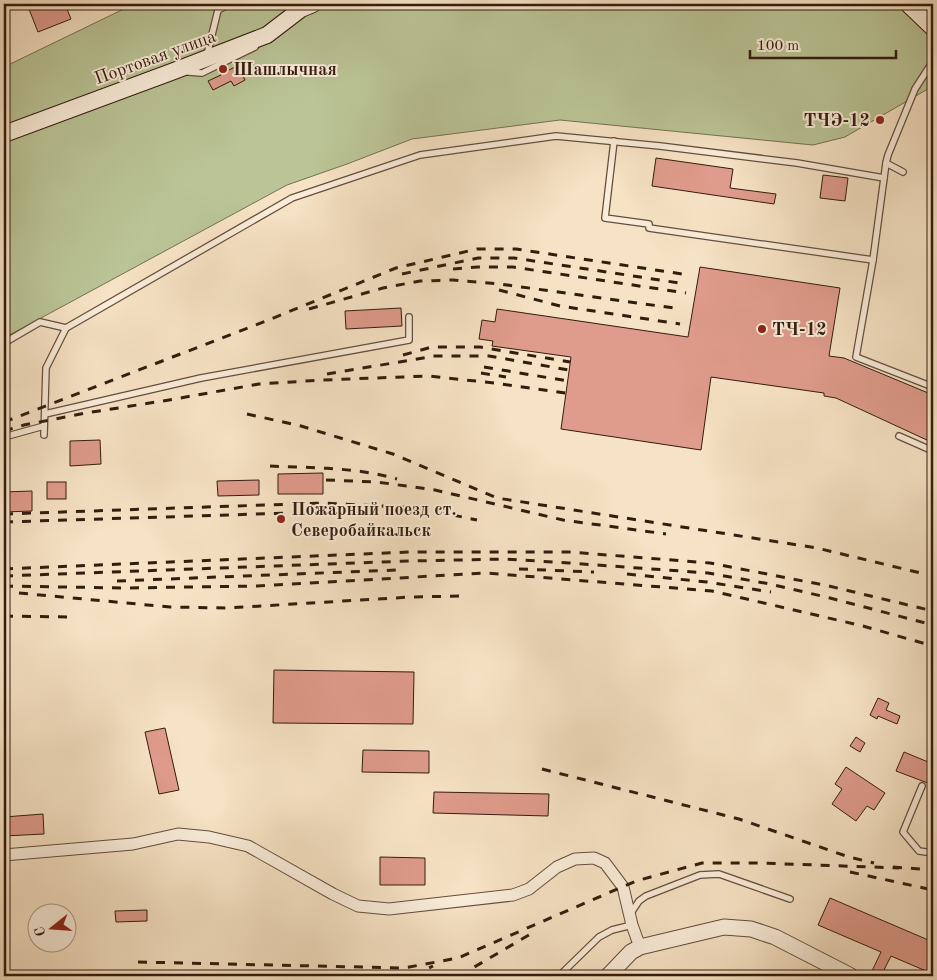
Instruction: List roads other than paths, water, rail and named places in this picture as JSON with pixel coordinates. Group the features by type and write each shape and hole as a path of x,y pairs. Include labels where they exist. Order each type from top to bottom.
{"main road":[{"name":"Портовая улица","path":"4,134 267,35 301,9 313,4"},
{"path":"908,4 933,28"}],"street":[{"path":"4,855 133,844 178,834 208,837 248,846 358,906 390,909 513,895 529,889 557,867 575,860 594,858 605,863 622,887 640,947"},
{"path":"608,976 631,952 640,947 724,927 751,929 775,936 851,976"}],"lane":[{"path":"205,59 218,10 230,4"},
{"path":"174,71 202,72 252,50 267,35"},
{"path":"933,61 915,90 886,163 856,357 933,388"},
{"path":"44,435 46,368 66,328 292,198 420,155 556,136 797,163 884,178"},
{"path":"614,142 605,218 649,224 649,228 872,260"},
{"path":"886,163 903,172"},
{"path":"45,414 201,378 409,340 409,317"},
{"path":"4,343 40,322 66,328"},
{"path":"4,437 44,426"},
{"path":"899,436 933,452"},
{"path":"922,786 903,832 919,851 933,853"},
{"path":"559,976 599,937 631,920 639,901 646,896 700,875 719,874 790,899"}],"railway":[{"path":"4,422 266,321 396,268 477,249 516,249 689,275"},
{"path":"402,274 478,258 514,258 686,284"},
{"path":"453,269 513,267 686,293"},
{"path":"309,309 383,288 420,281 453,280 500,284 681,309"},
{"path":"499,290 560,306 680,324"},
{"path":"403,355 432,347 480,347 570,362"},
{"path":"327,374 435,356 489,356 569,370"},
{"path":"484,367 568,381"},
{"path":"481,373 506,377"},
{"path":"4,431 24,425 86,413 259,384 428,376 566,393"},
{"path":"247,414 301,426 393,454 497,498 817,548 933,576"},
{"path":"270,466 350,470 397,479"},
{"path":"326,480 377,482 435,490 563,520 666,534"},
{"path":"4,514 323,503 418,508 477,520"},
{"path":"4,522 354,511"},
{"path":"4,569 409,552 569,552 710,563 829,586 933,611"},
{"path":"4,576 505,559 708,573 770,584 933,625"},
{"path":"519,569 594,572"},
{"path":"117,581 397,570"},
{"path":"4,586 123,588 257,586 486,573 712,591 863,626 933,646"},
{"path":"627,574 707,582 771,592"},
{"path":"19,593 170,607 227,608 411,597 460,596"},
{"path":"4,616 67,617"},
{"path":"542,769 739,819 849,857 874,863"},
{"path":"138,962 404,968 458,958 636,881 702,863 899,868"},
{"path":"893,867 933,870"},
{"path":"850,872 933,890"},
{"path":"459,976 534,932"},
{"path":"413,976 433,966"}],"place":[{"name":"Шашлычная","path":"223,69"},
{"name":"ТЧЭ-12","path":"880,120"},
{"name":"ТЧ-12","path":"762,329"},
{"name":"Пожарный поезд ст. Северобайкальск","path":"281,519"}]}
